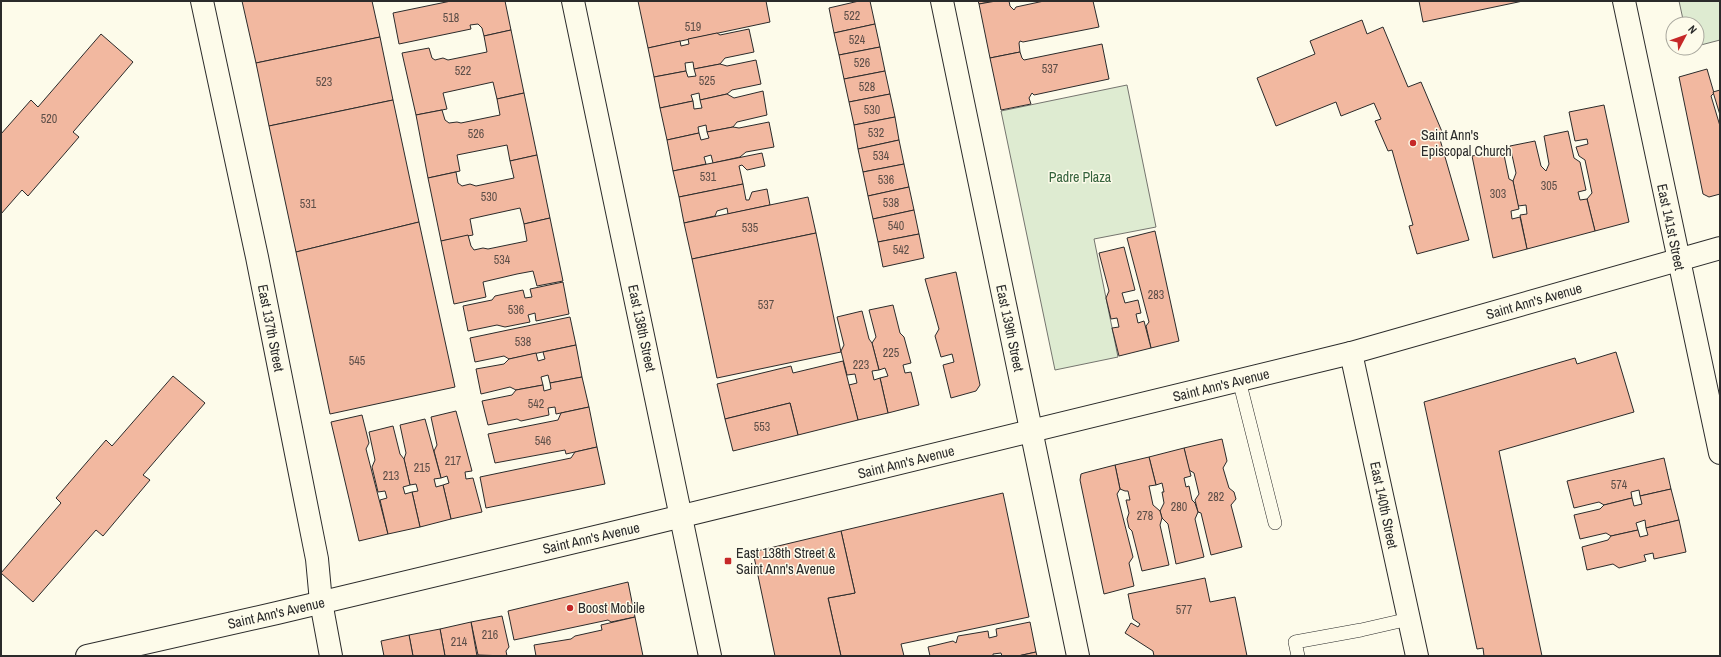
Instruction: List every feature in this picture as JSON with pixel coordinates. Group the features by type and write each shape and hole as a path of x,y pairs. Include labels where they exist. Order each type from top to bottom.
{"street":[{"name":"East 137th Street","path":"202,1 257,257 317,559 321,602 331,656"},
{"name":"East 138th Street","path":"572,1 710,656"},
{"name":"East 139th Street","path":"942,1 1030,432 1078,656"},
{"name":"East 141st Street","path":"1624,1 1720,453"},
{"name":"Saint Ann's Avenue","path":"87,656 681,517 1351,353 1720,248"},
{"name":"East 140th Street","path":"1351,353 1417,656"}],"lane":[{"path":"1239,380 1275,523"},
{"path":"1298,656 1295,642 1361,630 1409,619"}],"green space":[{"path":"1679,1 1720,1 1720,40 1705,44 1705,16 1682,16"},
{"name":"Padre Plaza","path":"1127,85 1156,227 1094,239 1118,357 1055,370 1001,111"}],"building":[{"path":"242,1 372,1 380,37 256,63"},
{"path":"451,1 505,1 511,30 484,36 482,28 478,24 470,25 471,29 399,44 393,13"},
{"path":"638,1 766,1 770,22 648,48"},
{"path":"859,1 870,1 875,24 834,33 829,8"},
{"path":"978,1 996,1 979,4"},
{"path":"996,1 1009,1 1010,6 1014,10 1016,7 1044,1 1093,1 1099,27 1023,42 1020,41 1020,52 990,58 979,4"},
{"path":"1419,1 1523,1 1423,22"},
{"name":"Saint Ann's Episcopal Church","path":"1362,20 1367,34 1383,27 1408,87 1421,82 1443,134 1439,136 1469,240 1417,254 1409,226 1413,225 1392,150 1388,151 1375,121 1381,119 1374,103 1341,116 1336,102 1276,126 1257,78 1315,54 1310,41"},
{"path":"875,24 880,47 839,55 834,33"},
{"path":"749,29 754,52 725,58 720,64 694,69 693,62 685,63 686,71 654,77 648,48 680,41 681,46 689,44 688,39 717,33 720,35"},
{"path":"511,30 524,93 497,99 493,82 443,93 447,109 416,115 402,53 429,48 432,58 435,60 443,58 448,60 487,52 484,36"},
{"path":"101,34 133,62 73,132 79,137 28,196 22,190 1,214 1,134 31,100 38,107"},
{"path":"380,37 393,100 269,126 256,63"},
{"path":"1102,44 1109,79 1034,95 1032,93 1029,98 1031,104 1001,110 990,58 1020,52 1024,60"},
{"path":"880,47 885,71 844,79 839,55"},
{"path":"756,60 761,84 732,90 727,94 700,100 699,93 691,95 693,101 660,108 654,77 686,71 688,77 696,76 694,69 720,64 727,66"},
{"path":"1707,69 1714,93 1711,96 1720,126 1720,194 1709,197 1703,194 1679,77"},
{"path":"885,71 890,94 849,102 844,79"},
{"path":"1720,90 1720,115 1713,92"},
{"path":"763,91 767,115 737,122 733,127 707,132 706,125 698,127 699,133 667,140 660,108 693,101 694,109 702,108 700,100 727,94 734,98"},
{"path":"524,93 537,155 510,161 507,145 457,155 460,171 428,178 416,115 442,110 445,120 449,123 461,123 500,115 497,99"},
{"path":"890,94 895,117 854,125 849,102"},
{"path":"393,100 419,222 296,252 269,126"},
{"path":"1604,105 1629,222 1595,231 1587,199 1592,193 1585,160 1579,156 1576,147 1588,144 1587,139 1575,141 1569,112"},
{"path":"895,117 899,140 858,149 854,125"},
{"path":"769,122 774,147 746,152 740,157 713,163 711,155 704,157 706,164 673,171 667,140 699,133 701,140 709,138 707,132"},
{"path":"1568,131 1574,158 1580,162 1586,190 1578,192 1580,200 1587,199 1595,231 1527,249 1520,215 1527,214 1526,205 1518,206 1513,181 1516,173 1510,146 1535,141 1541,166 1546,171 1549,164 1544,136"},
{"path":"899,140 904,164 863,172 858,149"},
{"path":"1503,150 1509,179 1513,181 1519,209 1511,211 1512,219 1520,217 1527,249 1493,258 1472,156"},
{"path":"762,153 765,166 747,170 742,165 739,166 743,184 679,197 673,171"},
{"path":"537,155 550,218 524,224 520,208 470,219 473,235 441,241 428,178 456,172 458,183 462,186 470,184 476,186 514,178 510,161"},
{"path":"904,164 909,187 868,196 863,172"},
{"path":"743,184 746,200 749,200 752,192 767,189 770,205 728,214 727,208 717,211 715,216 684,223 679,197"},
{"path":"909,187 914,210 873,219 868,196"},
{"path":"808,197 816,233 692,259 684,223"},
{"path":"914,210 919,234 878,242 873,219"},
{"path":"550,218 563,281 537,286 533,271 517,274 483,282 486,297 454,304 441,241 468,235 471,246 474,250 483,248 488,249 527,241 524,224"},
{"path":"419,222 455,387 330,414 296,252"},
{"path":"1155,231 1179,341 1151,348 1146,326 1149,322 1127,238"},
{"path":"816,233 841,352 717,378 692,259"},
{"path":"919,234 924,258 883,267 878,242"},
{"path":"1124,247 1135,290 1122,293 1125,303 1138,300 1141,313 1136,314 1138,323 1144,321 1151,348 1119,356 1112,328 1119,327 1117,318 1111,319 1106,298 1109,291 1099,253"},
{"path":"956,272 980,385 976,391 951,398 943,365 954,362 952,354 941,357 935,336 939,329 925,279"},
{"path":"563,282 569,314 536,321 535,313 528,315 530,322 505,327 497,325 468,331 463,306 492,300 495,296 523,290 525,298 532,297 530,289"},
{"path":"893,305 900,333 904,337 911,363 903,365 905,373 911,372 919,405 888,413 880,378 888,376 885,368 879,370 872,343 876,337 869,310"},
{"path":"862,311 879,370 872,371 874,380 880,378 888,413 858,420 849,385 857,383 855,374 847,375 841,351 844,345 837,317"},
{"path":"570,317 576,345 509,359 504,356 475,362 470,338"},
{"path":"576,345 582,377 550,383 548,375 541,377 543,385 516,390 510,387 481,394 476,369 504,364 509,359 536,353 538,361 545,359 543,352"},
{"path":"1616,352 1634,412 1499,451 1542,656 1484,656 1483,648 1477,649 1424,402 1575,358 1577,364"},
{"path":"843,361 858,420 798,435 790,403 725,419 717,384 791,366 793,373"},
{"path":"173,376 205,403 143,475 150,480 103,536 96,530 33,602 1,573 61,503 56,498 106,440 112,446"},
{"path":"582,377 589,407 556,414 555,407 548,408 549,415 521,421 517,419 488,425 482,401 512,395 516,390 543,385 544,391 551,389 550,383"},
{"path":"790,403 798,435 733,451 725,419"},
{"path":"589,407 597,447 566,454 565,450 495,463 488,434 558,420 561,413"},
{"path":"456,411 472,471 465,472 466,479 473,478 482,512 451,519 443,485 449,483 447,476 441,478 434,451 437,445 431,417"},
{"path":"362,415 369,443 366,449 388,534 359,541 331,422"},
{"path":"425,419 441,478 434,479 436,487 443,485 451,519 420,527 412,492 418,491 416,484 410,485 404,459 406,453 400,425"},
{"path":"393,426 400,454 404,459 410,485 403,487 405,494 412,492 420,527 388,534 380,500 387,498 385,491 378,492 372,467 375,460 369,432"},
{"path":"1222,439 1227,461 1223,468 1229,488 1234,492 1236,499 1231,505 1242,547 1211,555 1201,513 1198,512 1195,500 1199,494 1194,473 1189,470 1184,448"},
{"path":"597,447 605,484 486,508 480,477 571,458 575,452"},
{"path":"1184,448 1191,476 1184,478 1186,487 1189,486 1192,500 1195,503 1198,512 1195,519 1204,557 1176,564 1168,524 1162,518 1160,511 1164,503 1162,483 1156,485 1149,457"},
{"path":"1149,457 1156,485 1149,486 1153,505 1160,511 1162,518 1160,525 1169,565 1142,571 1132,531 1129,528 1127,519 1129,513 1126,500 1130,500 1128,491 1120,489 1115,465"},
{"path":"1664,458 1671,489 1640,496 1639,490 1631,492 1632,498 1604,505 1599,502 1574,508 1567,481"},
{"path":"1115,465 1120,489 1117,494 1133,557 1129,563 1134,586 1104,594 1080,480 1081,474"},
{"path":"1671,489 1679,520 1646,528 1645,520 1636,523 1638,530 1611,536 1606,533 1580,539 1574,515 1600,509 1604,505 1632,498 1634,506 1642,504 1640,496"},
{"path":"1003,493 1029,617 901,644 904,656 841,656 828,598 855,593 841,531"},
{"path":"1679,520 1686,552 1654,559 1653,553 1644,555 1646,561 1619,568 1613,564 1587,570 1582,547 1608,540 1611,536 1638,530 1640,537 1648,535 1646,528"},
{"path":"841,531 855,593 828,598 841,656 775,656 753,552"},
{"path":"1205,578 1210,602 1235,597 1247,656 1154,656 1153,651 1125,633 1131,623 1138,627 1140,624 1133,619 1128,594"},
{"path":"628,582 635,617 611,622 608,620 514,640 508,611"},
{"path":"502,616 509,647 506,651 507,656 478,655 471,622"},
{"path":"635,617 643,656 536,656 534,645 571,639 575,636 602,630 601,625"},
{"path":"471,622 477,656 445,656 440,629"},
{"path":"1030,622 1036,652 1018,656 1002,656 1001,653 993,654 993,656 930,656 928,647 953,641 956,643 958,636 988,631 989,638 997,636 996,629"},
{"path":"440,629 445,656 413,656 409,635"},
{"path":"409,635 413,656 384,656 381,641"},
{"path":"1036,652 1037,656 1018,656"}],"place":[{"name":"Saint Ann's Episcopal Church","path":"1413,143"},
{"name":"East 138th Street & Saint Ann's Avenue","path":"728,561"},
{"name":"Boost Mobile","path":"570,608"}]}
